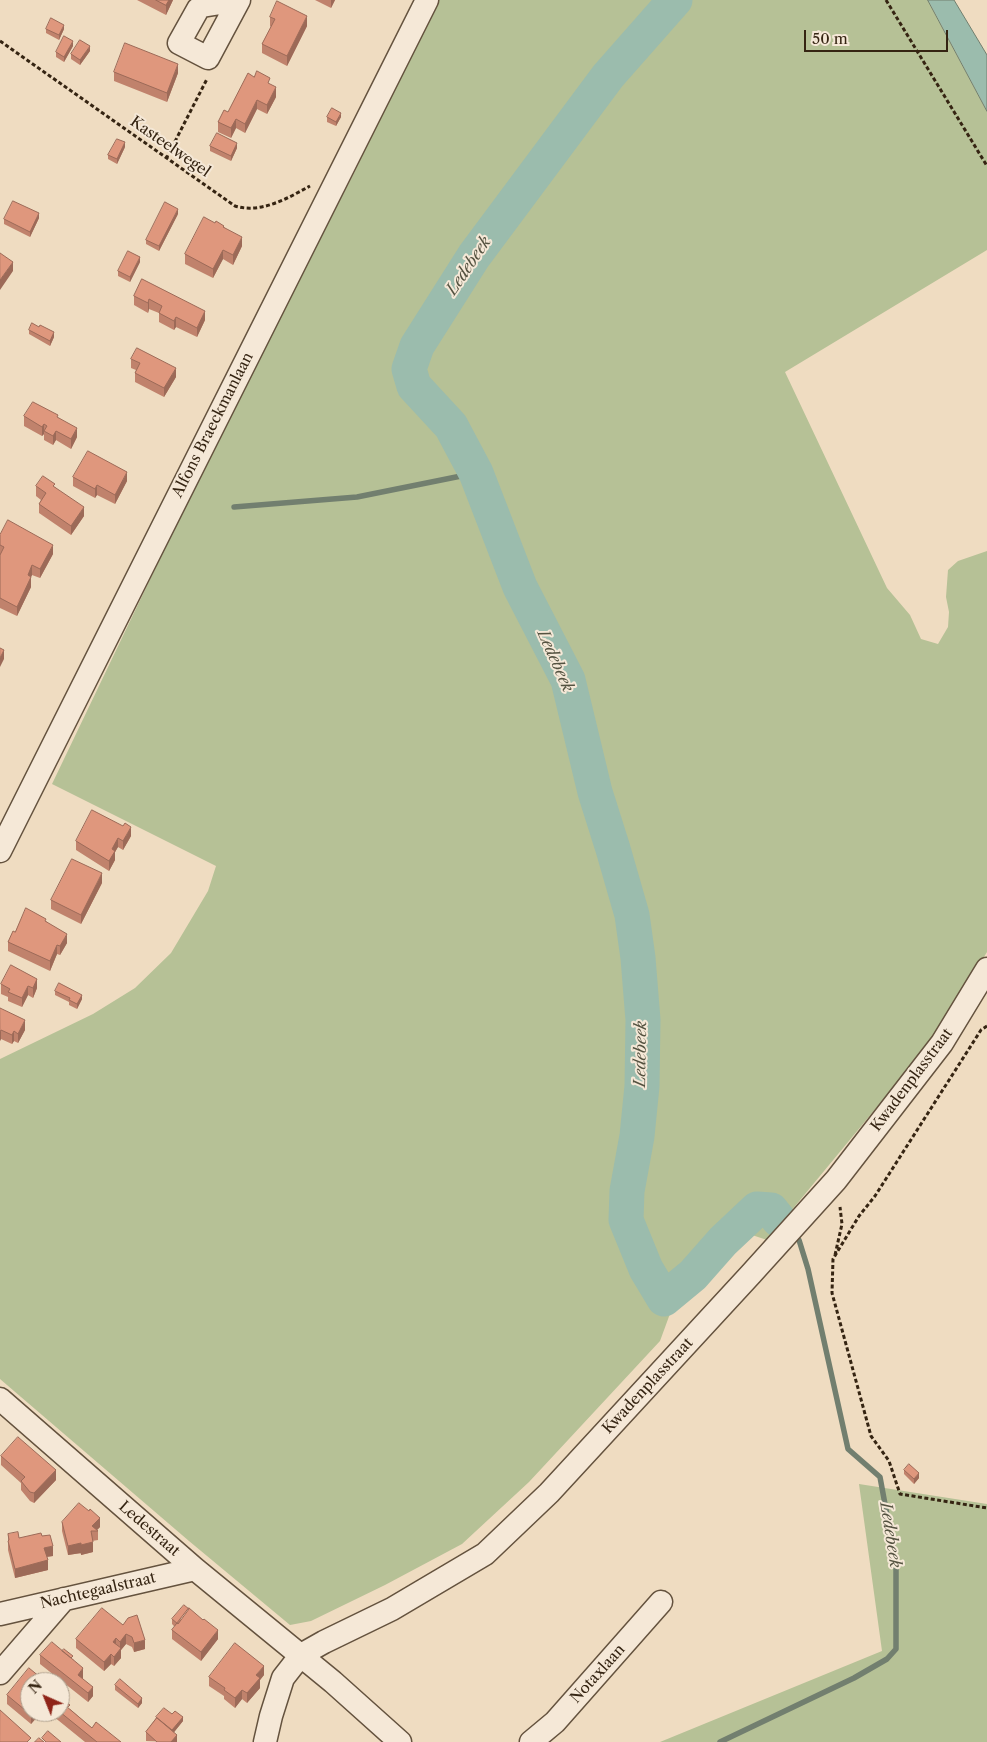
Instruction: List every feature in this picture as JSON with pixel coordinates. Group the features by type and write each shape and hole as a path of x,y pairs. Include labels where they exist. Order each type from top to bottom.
{"street":[{"name":"Alfons Braeckmanlaan","path":"0,851 427,0"},
{"name":"Kwadenplasstraat","path":"265,1742 283,1678 301,1655 392,1609 485,1554 550,1493 836,1180 942,1043 987,969"},
{"name":"Ledestraat","path":"0,1399 195,1569 301,1655"},
{"name":"Nachtegaalstraat","path":"0,1614 195,1569"},
{"path":"0,1674 64,1599"},
{"name":"Notaxlaan","path":"531,1742 555,1722 661,1602"},
{"path":"301,1655 400,1742"}],"path":[{"path":"886,0 987,166"},
{"name":"Kasteelwegel","path":"0,41 166,159 236,206 245,209 254,208 280,201 339,173"},
{"path":"166,159 210,72 208,58"},
{"path":"834,1259 859,1216 875,1196 981,1030 987,1026"},
{"path":"836,1180 842,1224 834,1259 832,1293 871,1436 889,1461 900,1494 987,1508"}],"shaded area":[{"path":"438,0 928,0 987,111 987,250 785,372 887,588 910,615 921,639 938,644 948,627 949,612 946,597 948,570 958,561 987,551 987,952 934,1038 767,1240 749,1234 720,1257 671,1311 660,1341 529,1482 462,1544 385,1585 311,1621 290,1625 0,1379 0,1059 93,1014 135,988 171,953 208,891 216,866 52,784 224,425 355,171"},
{"path":"928,0 954,0 987,55 987,111"},
{"path":"859,1484 987,1504 987,1742 660,1742 882,1651"}],"building":[{"path":"156,0 169,0 166,5"},
{"path":"277,1 307,16 287,56 262,44 275,19 270,17"},
{"path":"51,18 64,25 59,35 46,29"},
{"path":"64,36 73,41 64,57 56,52"},
{"path":"80,40 90,46 80,60 71,54"},
{"path":"125,43 178,64 167,93 114,72"},
{"path":"257,71 270,78 268,83 276,87 267,105 257,100 245,124 236,119 231,128 218,122 224,110 228,112 248,73 254,77"},
{"path":"332,108 341,113 336,122 327,117"},
{"path":"217,133 237,143 231,156 210,146"},
{"path":"117,139 125,142 117,159 108,155"},
{"path":"13,201 39,213 30,232 4,219"},
{"path":"165,202 178,209 159,246 146,240"},
{"path":"204,217 215,223 216,221 242,237 233,255 223,250 213,269 185,254"},
{"path":"128,251 140,257 130,277 118,271"},
{"path":"0,253 13,262 0,280"},
{"path":"142,279 205,311 197,328 176,317 174,321 159,313 162,306 149,299 148,303 134,296"},
{"path":"32,323 54,332 50,341 29,330"},
{"path":"137,348 176,368 164,388 135,373 140,363 131,359"},
{"path":"33,402 58,415 57,417 77,428 71,439 56,431 53,436 44,431 47,426 44,424 42,427 24,416"},
{"path":"88,451 127,472 115,495 97,485 95,489 73,477"},
{"path":"43,476 55,484 53,486 84,507 71,526 39,504 46,493 36,486"},
{"path":"8,520 53,545 40,569 32,565 28,575 31,577 17,607 0,598 0,555 4,547 0,545 0,535"},
{"path":"0,648 4,650 0,658"},
{"path":"92,810 123,826 125,823 131,827 123,841 118,838 112,849 115,851 109,861 76,841"},
{"path":"72,859 102,873 81,915 51,900"},
{"path":"26,908 67,934 60,946 57,945 50,961 8,942 13,931 15,932"},
{"path":"11,965 37,979 33,988 28,986 22,998 8,992 10,989 1,984"},
{"path":"59,983 82,995 77,1004 69,1000 70,998 55,991"},
{"path":"0,1008 25,1020 18,1034 14,1031 12,1035 1,1030 0,1032"},
{"path":"18,1437 56,1470 34,1493 30,1492 21,1481 25,1477 1,1456"},
{"path":"909,1464 919,1473 914,1479 904,1470"},
{"path":"79,1503 89,1511 90,1509 100,1518 92,1526 98,1531 91,1531 93,1542 68,1546 62,1522"},
{"path":"18,1532 19,1538 41,1533 42,1536 50,1535 53,1546 44,1548 48,1560 15,1569 8,1534"},
{"path":"184,1605 189,1609 178,1624 172,1619"},
{"path":"102,1608 123,1625 128,1618 137,1615 145,1640 134,1643 132,1637 126,1634 120,1642 116,1638 113,1642 121,1648 114,1657 111,1654 104,1662 76,1639"},
{"path":"189,1608 218,1630 201,1652 172,1630"},
{"path":"52,1642 83,1668 78,1675 93,1687 88,1693 70,1679 70,1672 61,1672 40,1655"},
{"path":"235,1643 264,1666 256,1675 260,1678 247,1693 242,1690 235,1698 209,1677"},
{"path":"64,1649 73,1656 71,1658 62,1651"},
{"path":"29,1668 34,1672 26,1672"},
{"path":"20,1679 20,1706 7,1695"},
{"path":"120,1679 142,1698 138,1704 115,1685"},
{"path":"164,1708 172,1714 175,1711 183,1717 172,1730 156,1717"},
{"path":"70,1709 92,1728 96,1722 121,1742 97,1742 70,1720"},
{"path":"0,1710 31,1738 27,1742 0,1742"},
{"path":"157,1718 177,1735 171,1742 157,1742 146,1732"},
{"path":"48,1731 61,1742 46,1742 42,1738"},
{"path":"39,1738 44,1742 35,1742"}],"waterway":[{"name":"Ledebeek","path":"675,0 608,76 474,256 417,346 409,369 414,386 451,426 476,473 520,587 568,680 595,792 632,915 643,1020 642,1086 637,1136 627,1191 626,1220 646,1269 664,1299 693,1275 723,1241 757,1209 771,1210 779,1220"},
{"path":"234,507 357,497 476,473"},
{"name":"Ledebeek","path":"720,1742 854,1678 887,1659 896,1649 896,1564 880,1477 848,1449 808,1269 799,1240"}]}
